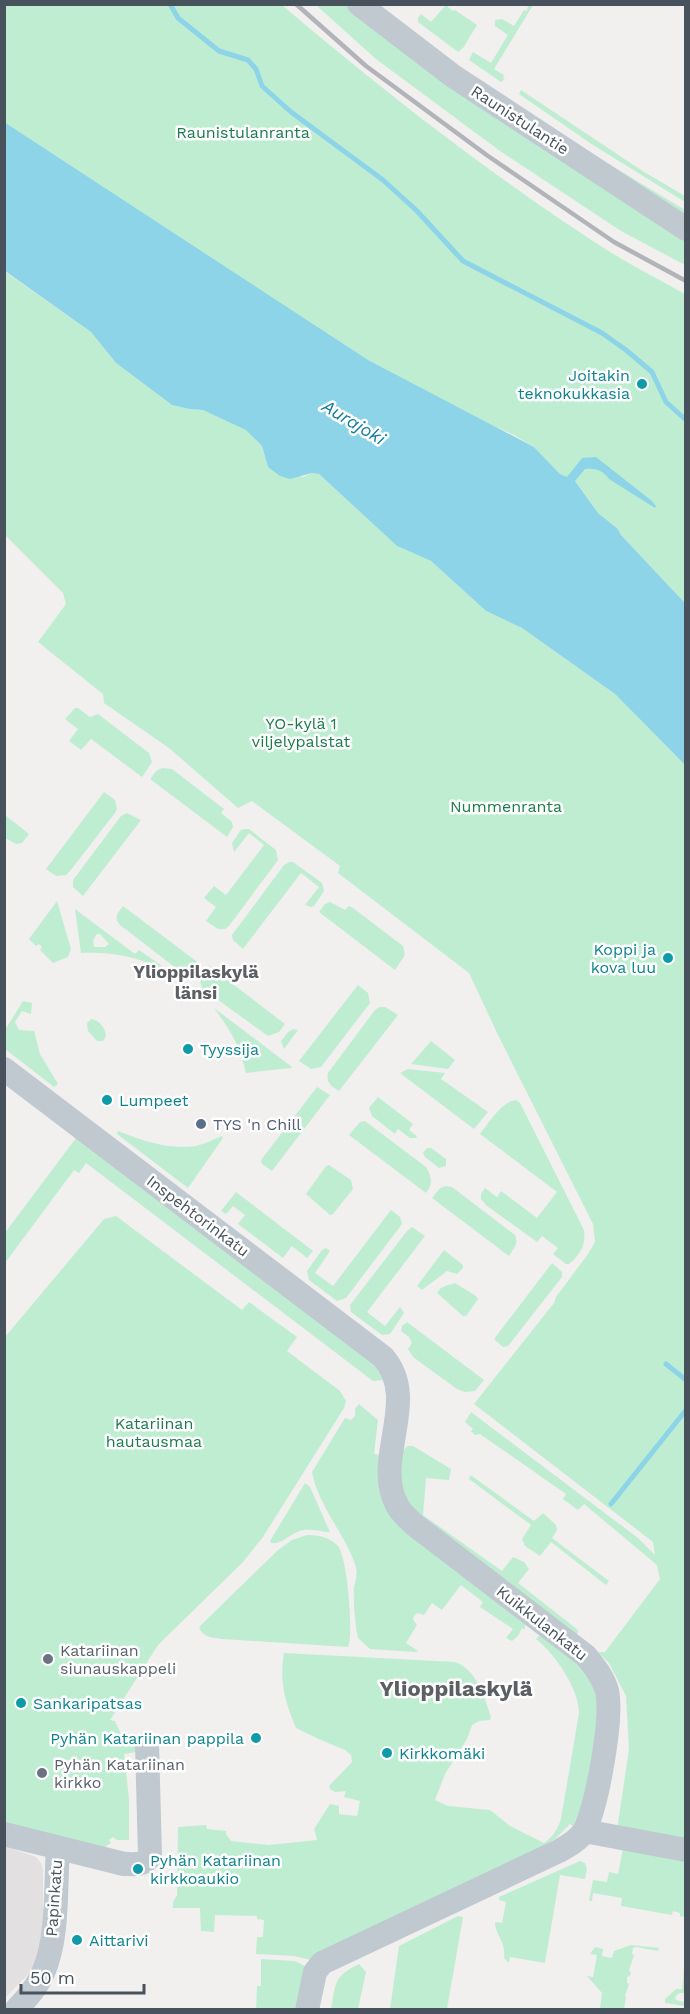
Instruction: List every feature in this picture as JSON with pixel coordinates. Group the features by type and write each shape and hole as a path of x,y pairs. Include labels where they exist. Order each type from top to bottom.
{"street":[{"name":"Raunistulantie","path":"359,4 453,76 686,229"},
{"name":"Inspehtorinkatu","path":"4,1069 383,1357 390,1365"},
{"name":"Kuikkulankatu","path":"390,1365 396,1377 399,1392 391,1463 391,1484 396,1504 416,1526 586,1656 602,1678 606,1691 608,1717 597,1795 584,1831"},
{"path":"4,1834 124,1864 141,1864 147,1861 150,1856 147,1744"},
{"path":"307,2010 315,1972 322,1963 559,1851 584,1831 686,1850"},
{"name":"Papinkatu","path":"16,2010 35,1988 50,1952 58,1849"}],"shaded area":[{"path":"5,1846 36,1857 41,1863 43,1937 36,1966 5,1998"}],"green space":[{"path":"448,4 453,11 455,10 477,25 458,52 418,22 421,14 431,22"},
{"name":"Raunistulanranta","path":"5,5 282,5 399,101 519,191 602,247 685,294 685,603 621,535 618,529 598,513 575,481 560,474 534,447 514,435 362,369 5,158"},
{"path":"316,5 347,5 420,62 685,238 685,265 621,231 500,151 376,59"},
{"path":"528,5 533,5 494,69 504,75 505,79 501,82 469,60 473,52 491,63 508,35 495,26 495,20 502,19 514,26 524,10 527,11"},
{"path":"521,90 644,172 685,196 685,202 593,145 519,94"},
{"path":"601,159 685,210 685,215 600,162"},
{"name":"Nummenranta","path":"4,271 91,332 116,363 172,405 203,410 246,429 262,446 268,467 303,477 312,473 319,474 397,546 431,561 486,611 522,628 615,694 685,765 685,1844 617,1830 629,1749 626,1696 609,1663 598,1652 605,1652 660,1579 657,1565 584,1504 578,1510 563,1499 566,1494 480,1434 475,1435 471,1431 473,1429 465,1422 471,1412 638,1538 655,1555 653,1542 474,1404 554,1303 588,1254 595,1242 593,1224 469,973 338,873 340,866 252,801 238,808 169,748 104,703 103,694 38,642 66,604 63,593 5,535"},
{"path":"75,708 90,717 98,714 149,753 152,762 142,777 91,739 81,750 69,741 78,729 65,719"},
{"path":"162,768 172,769 224,809 221,813 232,822 233,827 227,837 150,779 156,771"},
{"path":"104,792 115,800 117,809 115,813 70,871 66,875 56,876 46,869"},
{"path":"127,813 141,820 83,896 73,887 73,880 121,816"},
{"path":"5,815 29,834 22,843 16,844 5,838"},
{"path":"249,829 276,850 278,860 229,926 225,929 218,929 206,921 216,907 204,898 214,886 226,895 264,845 249,833 234,852 232,843 241,830"},
{"path":"293,862 322,883 324,891 314,906 305,905 319,887 301,873 243,949 233,940 232,935 284,865"},
{"path":"57,901 71,949 68,957 53,963 40,950 42,947 39,944 36,946 29,939"},
{"path":"330,902 345,910 349,906 353,908 403,946 405,955 395,970 319,912 325,904"},
{"path":"123,906 200,964 188,974 181,972 120,925 117,917"},
{"path":"75,909 135,954 139,950 162,966 161,968 122,956 81,953","holes":["97,934 100,934 109,944 105,947 94,947 93,940"]},
{"path":"209,966 285,1024 279,1032 268,1036 203,989 201,980"},
{"path":"358,985 368,993 370,1003 321,1067 311,1069 299,1061"},
{"path":"23,1001 32,1003 31,1014 22,1011 15,1022 19,1030 34,1031 40,1054 58,1084 54,1087 5,1049 5,1030"},
{"path":"385,1007 398,1015 339,1091 330,1084 328,1073 375,1010"},
{"path":"214,1008 292,1067 246,1073 234,1038"},
{"path":"91,1019 103,1027 106,1036 103,1041 97,1041 88,1031 87,1023"},
{"path":"293,1029 298,1030 284,1049 281,1041"},
{"path":"431,1041 455,1060 448,1069 411,1064"},
{"path":"408,1069 445,1073 441,1079 488,1112 474,1129 400,1073"},
{"path":"317,1087 330,1095 272,1171 262,1164 261,1160"},
{"path":"378,1097 413,1124 409,1130 417,1136 416,1138 410,1138 398,1129 395,1134 372,1116 369,1108"},
{"path":"516,1100 520,1103 584,1230 582,1249 569,1264 553,1254 558,1248 542,1236 537,1242 487,1206 481,1199 485,1188 497,1197 501,1191 537,1218 557,1192 480,1134 500,1109"},
{"path":"365,1121 426,1167 431,1180 426,1193 349,1135 360,1122"},
{"path":"118,1131 147,1141 176,1147 196,1146 222,1136 223,1138 188,1188 117,1134"},
{"path":"79,1134 366,1353 385,1380 373,1381 86,1163 79,1173 74,1170 5,1263 4,1234"},
{"path":"427,1148 431,1148 446,1159 446,1166 439,1168 425,1157 423,1153"},
{"path":"329,1165 351,1180 353,1189 330,1215 306,1194"},
{"path":"452,1187 515,1235 516,1244 509,1256 432,1198 440,1188"},
{"path":"236,1192 313,1251 307,1258 292,1246 283,1258 238,1224 245,1215 233,1206 226,1214 221,1211"},
{"path":"391,1210 400,1217 402,1224 346,1298 337,1301 309,1280 307,1271 322,1250 326,1248 330,1251 315,1273 333,1286"},
{"name":"Katariinan hautausmaa","path":"116,1216 242,1310 249,1302 297,1337 287,1351 340,1391 346,1401 344,1408 263,1537 243,1562 158,1645 110,1720 115,1721 121,1734 129,1733 132,1743 142,1744 136,1752 124,1754 129,1799 129,1840 117,1840 113,1837 109,1840 111,1843 103,1848 5,1826 5,1337 104,1219"},
{"path":"412,1227 425,1236 367,1312 385,1326 400,1307 404,1313 390,1334 382,1335 351,1312 350,1305"},
{"path":"444,1250 463,1265 463,1268 457,1274 447,1271 422,1290 417,1286"},
{"path":"552,1263 562,1272 562,1277 508,1346 503,1347 494,1339"},
{"path":"455,1283 478,1299 466,1316 463,1316 437,1293 442,1287"},
{"path":"407,1322 484,1380 475,1391 465,1392 457,1389 413,1357 408,1349 412,1343 409,1337 401,1331 402,1326"},
{"path":"359,1404 378,1420 374,1454 381,1455 379,1480 527,1621 524,1630 522,1628 512,1641 506,1638 513,1629 480,1607 483,1602 461,1585 442,1610 432,1603 424,1615 417,1613 414,1616 413,1620 417,1625 406,1643 418,1651 370,1649 358,1638 354,1598 356,1567 319,1495 312,1472 345,1418 351,1420 355,1416 355,1409"},
{"path":"408,1446 413,1446 451,1469 449,1480 426,1478 423,1515 502,1571 513,1557 524,1562 529,1569 518,1583 578,1630 577,1635 412,1510 400,1489 402,1451"},
{"path":"470,1476 534,1521 543,1513 556,1525 557,1530 552,1538 609,1581 606,1585 551,1542 540,1556 525,1546 522,1539 531,1525 469,1479"},
{"path":"305,1483 310,1487 330,1532 301,1531 281,1541 271,1543 270,1541"},
{"path":"307,1535 331,1540 338,1546 341,1553 347,1579 350,1612 348,1647 222,1639 208,1636 200,1630 199,1627 278,1550 292,1540"},
{"path":"540,1635 575,1658 593,1684 597,1699 599,1714 584,1801 573,1826 570,1824 555,1839 540,1848 311,1960 294,1956 256,1954 257,1937 263,1937 264,1920 257,1919 257,1916 215,1915 214,1932 201,1931 200,1908 173,1908 177,1895 178,1827 206,1825 207,1829 226,1831 231,1841 269,1845 317,1840 314,1829 330,1804 339,1806 339,1814 357,1816 360,1801 344,1797 346,1791 335,1792 329,1786 352,1762 351,1755 345,1750 296,1728 284,1691 282,1673 284,1653 455,1662 463,1666 479,1685 491,1717 490,1720 479,1721 472,1725 467,1739 445,1774 435,1800 448,1806 490,1810 510,1826 544,1843 547,1841 561,1819 579,1713 575,1693 565,1673 536,1639"},
{"path":"623,1849 685,1861 685,1917 673,1911 672,1915 621,1906 622,1898 593,1893 592,1901 589,1901 593,1880 607,1882 609,1872 618,1874"},
{"path":"580,1861 585,1863 587,1869 585,1879 560,1875 545,1963 510,1957 509,1963 504,1958 503,1947 495,1927 495,1922 502,1923 506,1902 499,1900 499,1897"},
{"path":"458,1916 463,1917 447,2009 390,2009 399,1946"},
{"path":"631,1945 659,1948 658,1951 633,1948 632,1954 634,1955 629,1971 630,1976 627,1977 629,1984 624,2009 600,2009 602,1993 587,1976 593,1977 597,1955 590,1954 595,1947 603,1949 602,1956 612,1958 614,1951"},
{"path":"685,1957 685,1993 679,1993 675,1997 676,2000 685,2002 685,2006 665,2003 665,1999 676,1989 682,1989"},
{"path":"261,1959 295,1961 305,1966 295,2009 256,2010 257,1986 261,1986"},
{"path":"359,1964 366,1972 358,2009 331,2009 340,1977"}],"water":[{"name":"Aurajoki","path":"4,122 368,360 534,447 560,474 567,477 582,458 596,457 652,501 655,508 595,469 585,469 575,481 598,513 618,529 621,535 685,603 685,765 615,694 522,628 486,611 431,561 397,546 319,474 312,473 290,479 280,476 268,467 262,446 246,430 203,410 172,405 116,363 91,332 5,271"}],"waterway":[{"path":"170,4 178,18 219,51 248,60 256,69 262,86 291,112 383,180 417,211 463,261 602,333 626,350 652,372 666,402 686,420"},
{"path":"666,1364 686,1380"},
{"path":"611,1504 686,1410"}],"railway":[{"path":"296,4 366,66 488,156 614,242 686,281"}],"place":[{"name":"Joitakin teknokukkasia","path":"642,384"},
{"name":"Koppi ja kova luu","path":"668,958"},
{"name":"Tyyssija","path":"188,1049"},
{"name":"Lumpeet","path":"107,1100"},
{"name":"TYS 'n Chill","path":"201,1124"},
{"name":"Katariinan siunauskappeli","path":"48,1659"},
{"name":"Sankaripatsas","path":"21,1703"},
{"name":"Pyhän Katariinan pappila","path":"256,1738"},
{"name":"Kirkkomäki","path":"387,1753"},
{"name":"Pyhän Katariinan kirkko","path":"42,1773"},
{"name":"Pyhän Katariinan kirkkoaukio","path":"138,1869"},
{"name":"Aittarivi","path":"77,1940"}],"district":[{"name":"Ylioppilaskylä länsi","path":"196,981"},
{"name":"Ylioppilaskylä","path":"456,1688"}],"park label":[{"name":"YO-kylä 1 viljelypalstat","path":"301,732"}]}
